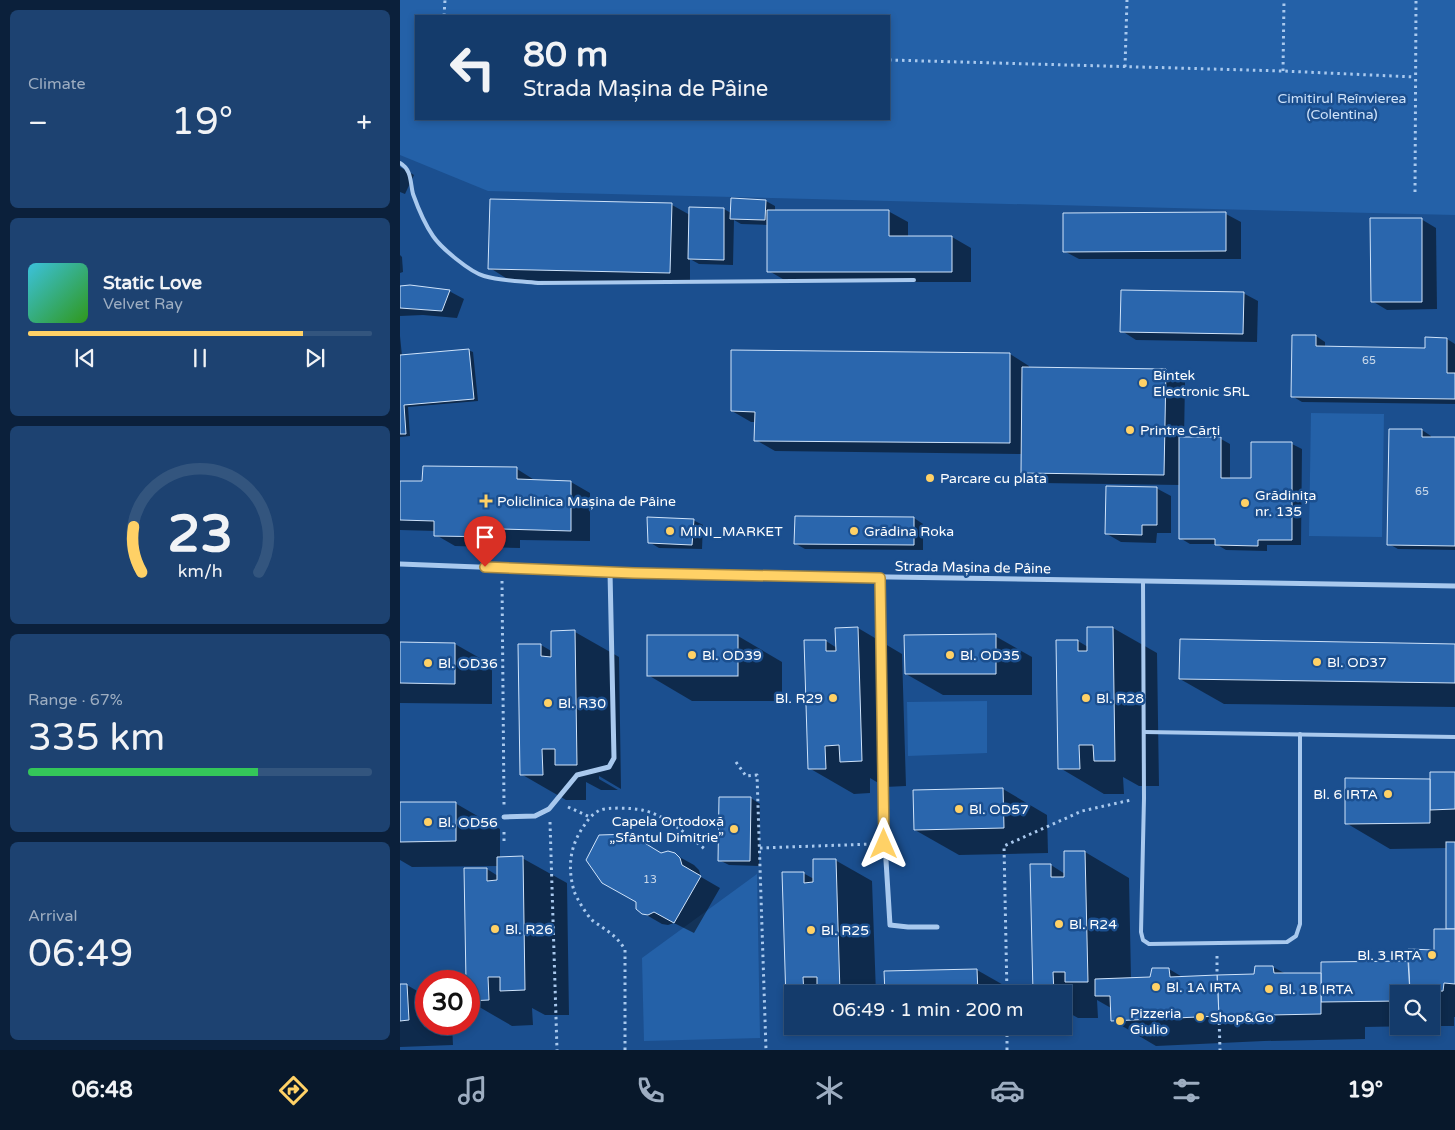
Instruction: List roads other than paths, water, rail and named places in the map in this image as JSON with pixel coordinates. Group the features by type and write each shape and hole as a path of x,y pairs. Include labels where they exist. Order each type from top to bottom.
{"street":[{"name":"Strada Mașina de Pâine","path":"400,564 610,572 880,578 1455,586"},
{"path":"504,817 535,816 549,809 557,802 578,775 609,767 614,758 610,572"},
{"path":"880,578 884,844 890,925 937,927"}],"lane":[{"path":"400,163 411,177 413,192 421,214 434,238 466,267 484,276 538,283 914,280"},
{"path":"1143,581 1144,798 1141,932 1143,940 1150,944 1287,942 1296,936 1300,924 1300,734"},
{"path":"1144,732 1455,737"}],"place":[{"name":"Bintek Electronic SRL","path":"1143,383"},
{"name":"Printre Cărți","path":"1130,430"},
{"name":"Parcare cu plata","path":"930,478"},
{"name":"Policlinica Mașina de Pâine","path":"486,501"},
{"name":"Grădinița nr. 135","path":"1245,503"},
{"name":"MINI_MARKET","path":"670,531"},
{"name":"Grădina Roka","path":"854,531"},
{"name":"Bl. OD39","path":"692,655"},
{"name":"Bl. OD35","path":"950,655"},
{"name":"Bl. OD37","path":"1317,662"},
{"name":"Bl. OD36","path":"428,663"},
{"name":"Bl. R29","path":"833,698"},
{"name":"Bl. R28","path":"1086,698"},
{"name":"Bl. R30","path":"548,703"},
{"name":"Bl. 6 IRTA","path":"1388,794"},
{"name":"Bl. OD57","path":"959,809"},
{"name":"Bl. OD56","path":"428,822"},
{"name":"Capela Ortodoxă „Sfântul Dimitrie”","path":"734,829"},
{"name":"Bl. R24","path":"1059,924"},
{"name":"Bl. R26","path":"495,929"},
{"name":"Bl. R25","path":"811,930"},
{"name":"Bl. 3 IRTA","path":"1432,955"},
{"name":"Bl. 1A IRTA","path":"1156,987"},
{"name":"Bl. 1B IRTA","path":"1269,989"},
{"name":"Shop&Go","path":"1200,1017"},
{"name":"Pizzeria Giulio","path":"1120,1021"}],"park label":[{"name":"Cimitirul Reînvierea (Colentina)","path":"1342,106"}]}
